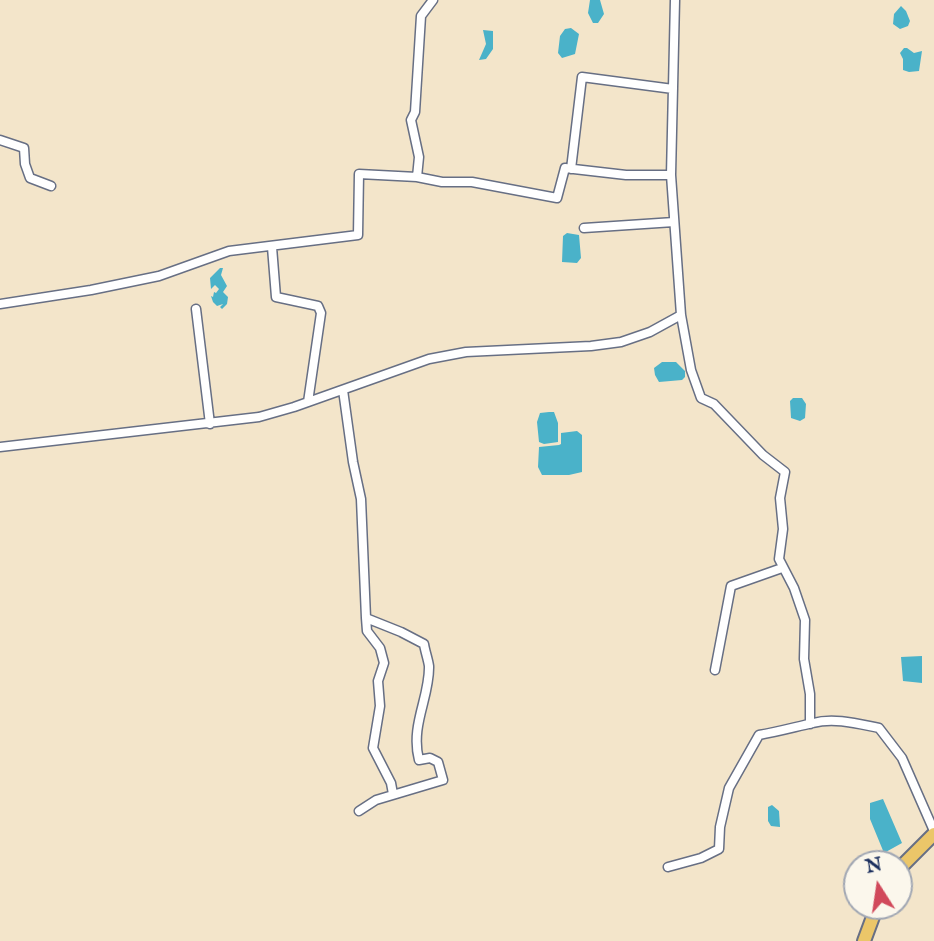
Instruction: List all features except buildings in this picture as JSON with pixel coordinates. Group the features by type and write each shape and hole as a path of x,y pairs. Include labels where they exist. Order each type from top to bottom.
{"highway":[{"path":"913,854 934,832"},
{"path":"864,941 872,920"}],"street":[{"path":"417,177 419,157 411,120 415,112 421,16 433,0"},
{"path":"675,0 671,175 681,315 691,370 701,398 714,404 763,455 785,472 780,498 783,529 779,559 794,588 805,620 804,659 810,694 810,724"},
{"path":"571,169 582,77 673,89"},
{"path":"0,140 24,148 25,164 30,177 51,186"},
{"path":"0,304 159,276 229,251 358,235 359,174 417,177 442,182 472,182 557,198 565,168 626,175 671,175"},
{"path":"584,228 674,222"},
{"path":"272,247 276,297 317,306 321,313 308,402"},
{"path":"196,309 210,424"},
{"path":"0,447 259,417 429,359 466,352 621,342 650,332 681,315"},
{"path":"343,390 361,499 367,631 380,648 384,663 378,681 380,706 373,748 391,783 393,794"},
{"path":"715,670 731,586 782,568"},
{"path":"359,811 376,800 443,780 438,762 430,758 419,760 416,748 419,715 429,667 424,644 366,618"},
{"path":"668,867 701,858 719,849 720,827 729,788 759,735 810,724 848,722 879,729 902,758 934,832"}],"water":[{"path":"590,0 600,0 604,14 598,23 593,23 588,13"},
{"path":"901,6 910,21 908,26 900,29 893,24 894,14"},
{"path":"571,28 579,34 575,54 562,58 558,53 560,36 565,29"},
{"path":"483,30 493,31 493,49 486,59 479,60 486,44"},
{"path":"904,48 914,53 922,51 919,71 903,70 900,53"},
{"path":"567,233 579,235 581,258 577,263 562,262 563,236"},
{"path":"223,268 221,275 227,286 223,292 228,297 227,304 222,309 220,307 223,304 217,306 213,302 211,296 219,289 215,285 211,289 210,278"},
{"path":"662,362 676,362 685,371 685,377 682,380 659,382 654,368"},
{"path":"793,398 802,398 806,404 805,418 800,421 791,418 790,401"},
{"path":"554,412 558,423 558,442 539,442 537,422 540,413"},
{"path":"577,431 582,435 582,472 542,475 538,467 539,447 559,445 561,433"},
{"path":"922,656 922,683 903,681 901,657"},
{"path":"883,799 902,843 889,850 883,850 870,819 870,803"},
{"path":"772,805 779,811 780,827 771,826 768,821 768,807"}]}
